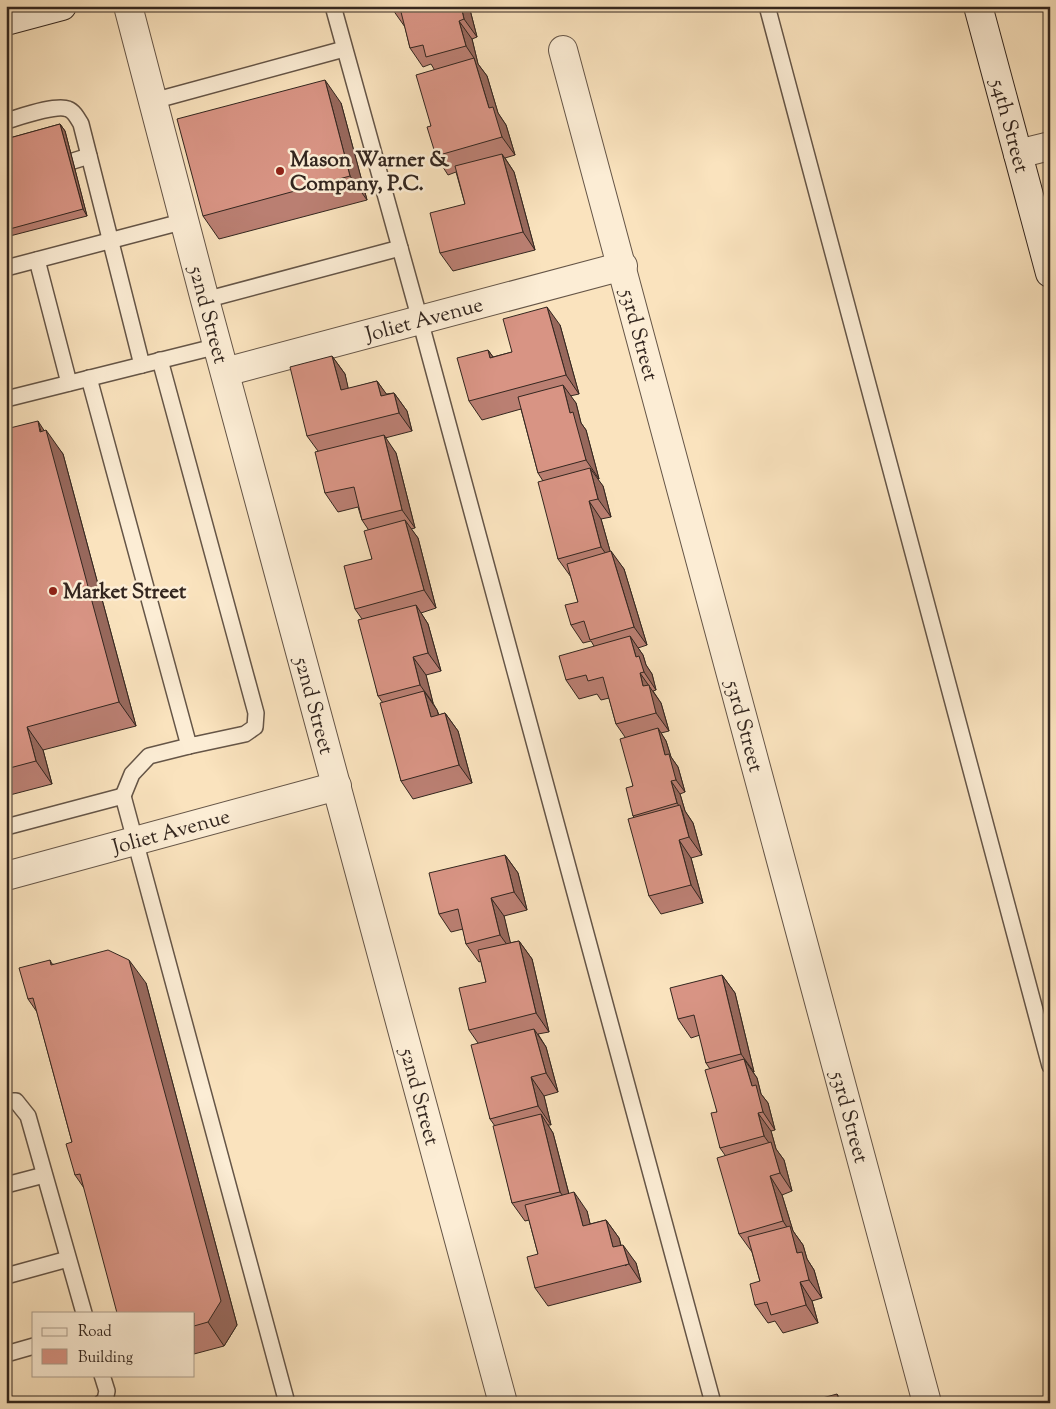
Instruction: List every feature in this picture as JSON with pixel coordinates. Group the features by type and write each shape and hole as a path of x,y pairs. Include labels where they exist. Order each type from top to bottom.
{"street":[{"path":"6,21 62,6"},
{"name":"52nd Street","path":"128,6 205,300 503,1403"},
{"name":"54th Street","path":"978,6 1050,273"},
{"name":"53rd Street","path":"563,50 927,1403"},
{"path":"1018,154 1050,146"},
{"name":"Joliet Avenue","path":"225,372 622,266"},
{"name":"Joliet Avenue","path":"6,876 337,786"}],"lane":[{"path":"333,6 420,320 713,1403"},
{"path":"767,6 1050,1066"},
{"path":"153,101 344,49"},
{"path":"6,121 56,108 69,109 81,124 109,241 142,365"},
{"path":"73,161 89,156"},
{"path":"80,190 96,186"},
{"path":"6,268 185,221"},
{"path":"205,300 400,248"},
{"path":"37,260 69,383"},
{"path":"6,400 218,346"},
{"path":"160,360 256,713 255,727 245,734 149,756 132,774 122,796 287,1403"},
{"path":"89,378 189,746"},
{"path":"6,827 122,796"},
{"path":"6,1101 16,1101 28,1116 84,1312"},
{"path":"6,1185 44,1175"},
{"path":"6,1276 68,1260"},
{"path":"6,1354 32,1347"},
{"path":"101,1403 105,1400 106,1391 102,1376"}],"building":[{"path":"392,6 461,6 464,19 459,21 466,46 426,57 423,45 410,48 400,8 393,10"},
{"path":"474,58 489,108 493,107 502,137 436,156 427,127 431,126 416,75"},
{"name":"Mason Warner & Company, P.C.","path":"325,80 350,176 203,216 177,119"},
{"path":"60,124 83,209 6,230 6,139"},
{"path":"502,154 523,232 440,253 430,213 465,204 455,166"},
{"path":"547,307 566,375 469,401 457,358 488,350 490,358 512,352 503,319"},
{"path":"332,356 341,390 377,381 381,396 394,393 399,413 307,436 290,367"},
{"path":"563,385 570,413 573,412 586,460 538,473 518,397"},
{"name":"Market Street","path":"38,421 40,432 46,430 119,702 27,727 36,761 6,769 6,429"},
{"path":"384,435 402,510 362,520 354,487 325,493 315,452"},
{"path":"590,468 598,499 589,501 601,547 558,559 538,482"},
{"path":"405,520 424,590 355,609 344,566 372,559 364,531"},
{"path":"611,551 634,627 590,640 584,621 571,625 565,605 578,602 567,564"},
{"path":"416,605 428,653 413,657 420,685 378,696 358,620"},
{"path":"630,636 636,657 639,656 644,672 640,673 643,686 649,685 656,713 616,724 603,677 588,681 586,675 566,680 559,656"},
{"path":"424,691 431,717 445,713 459,765 401,781 380,703"},
{"path":"658,728 665,755 669,754 676,780 671,781 677,803 633,816 626,788 633,786 620,739"},
{"path":"680,805 689,837 679,840 691,885 649,896 628,819"},
{"path":"505,855 514,892 491,898 500,935 466,944 458,909 439,914 429,873"},
{"path":"519,941 536,1013 469,1030 459,988 486,982 478,950"},
{"path":"108,950 129,960 221,1301 208,1322 195,1326 195,1312 117,1312 80,1174 75,1175 66,1144 72,1142 33,998 28,999 19,968 50,960 51,965"},
{"path":"722,975 741,1054 706,1063 694,1015 678,1019 670,988"},
{"path":"534,1029 546,1073 531,1077 538,1106 490,1119 471,1045"},
{"path":"744,1059 752,1086 756,1085 763,1112 758,1113 764,1136 720,1148 711,1113 717,1112 705,1070"},
{"path":"541,1114 560,1192 512,1203 493,1126"},
{"path":"771,1142 780,1173 770,1176 783,1221 739,1234 717,1158"},
{"path":"574,1192 583,1226 606,1220 613,1247 623,1245 629,1264 535,1288 527,1257 538,1254 525,1205"},
{"path":"790,1226 797,1253 802,1252 809,1280 800,1282 806,1305 771,1315 767,1302 755,1305 750,1284 760,1281 748,1237"},
{"path":"837,1394 839,1403 804,1403"}],"place":[{"name":"Mason Warner & Company, P.C.","path":"280,171"},
{"name":"Market Street","path":"53,591"}]}
